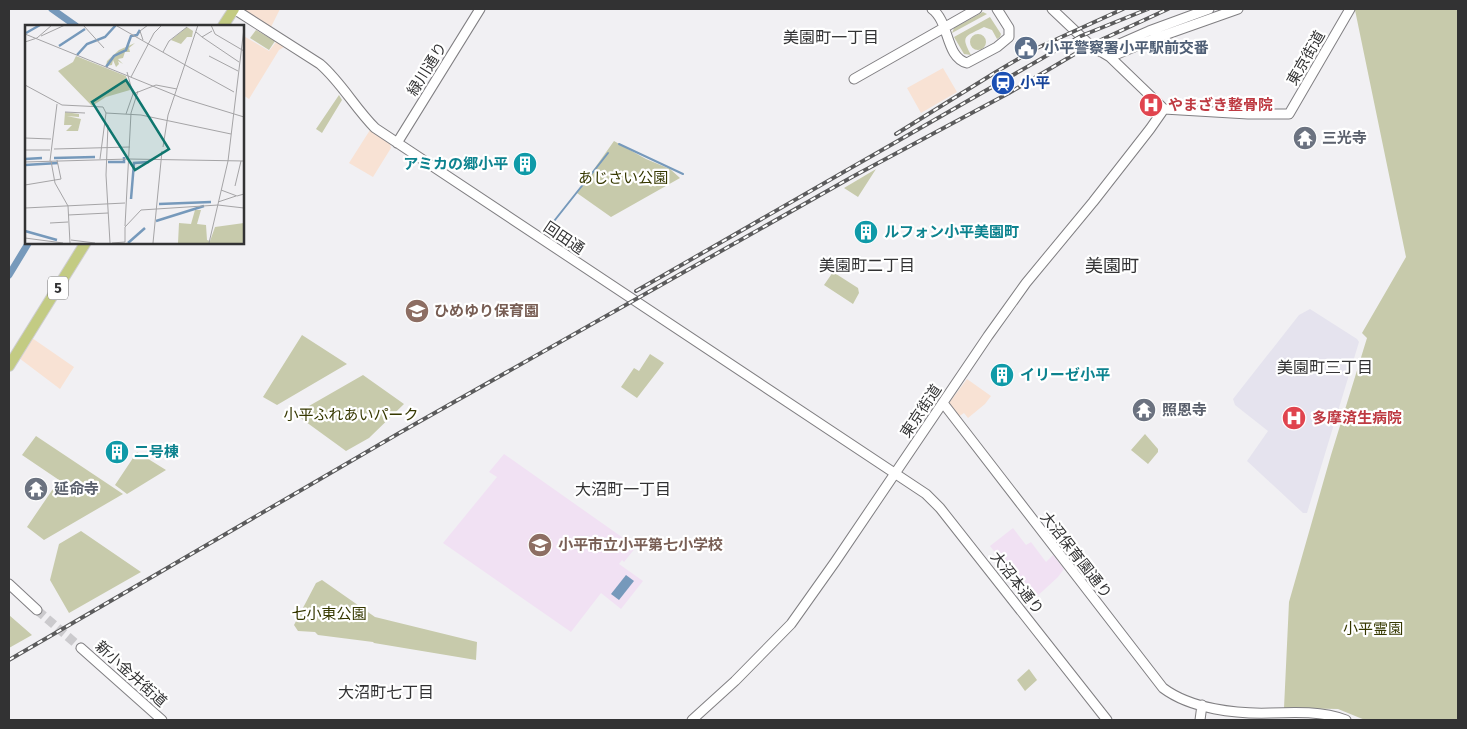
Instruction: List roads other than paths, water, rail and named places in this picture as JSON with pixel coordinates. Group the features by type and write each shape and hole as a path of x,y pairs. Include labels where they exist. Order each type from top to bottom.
{"main road":[{"path":"224,25 234,9"},
{"name":"5","path":"9,366 85,244"}],"street":[{"name":"回田通","path":"234,9 331,73 365,118 375,128 895,473"},
{"name":"緑川通り","path":"397,143 480,9"},
{"path":"932,9 941,17 946,27 948,39 959,59 967,63 1009,37 1009,28 997,9"},
{"path":"854,79 977,9"},
{"path":"1052,9 1090,45 1110,57 1164,109"},
{"path":"1101,52 1167,24 1209,9"},
{"path":"1110,57 1156,38 1238,9"},
{"name":"東京街道","path":"692,720 735,681 791,624 1024,286 1093,202 1164,109 1289,114 1350,9"},
{"name":"大沼保育園通り","path":"943,403 1159,684 1173,695 1209,708 1326,715 1346,720"},
{"name":"大沼本通り","path":"895,473 922,491 940,508 1107,720"},
{"path":"9,584 37,610"},
{"name":"新小金井街道","path":"82,648 162,720"},
{"path":"1200,720 1202,705"}],"water":[{"path":"626,575 634,581 619,600 611,594"}],"waterway":[{"path":"52,9 75,25"},
{"path":"619,144 683,174"},
{"path":"543,235 608,153"},
{"path":"9,275 28,244"}],"tunnel":[{"path":"37,610 81,648"}],"railway":[{"path":"896,134 1035,49 1123,9"},
{"path":"636,291 1081,36 1148,9"},
{"path":"9,660 401,432 852,177 1009,93 1090,45 1168,9"}],"place":[{"name":"小平警察署小平駅前交番","path":"1026,48"},
{"name":"小平","path":"1003,83"},
{"name":"やまざき整骨院","path":"1151,105"},
{"name":"三光寺","path":"1305,138"},
{"name":"アミカの郷小平","path":"525,164"},
{"name":"ルフォン小平美園町","path":"866,232"},
{"name":"ひめゆり保育園","path":"417,311"},
{"name":"イリーゼ小平","path":"1002,375"},
{"name":"照恩寺","path":"1144,410"},
{"name":"多摩済生病院","path":"1294,418"},
{"name":"二号棟","path":"117,452"},
{"name":"延命寺","path":"36,489"},
{"name":"小平市立小平第七小学校","path":"540,545"}],"district":[{"name":"美園町一丁目","path":"831,37"},
{"name":"美園町二丁目","path":"867,265"},
{"name":"美園町","path":"1112,266"},
{"name":"美園町三丁目","path":"1325,367"},
{"name":"大沼町一丁目","path":"623,489"},
{"name":"大沼町七丁目","path":"386,692"}],"park label":[{"name":"あじさい公園","path":"623,178"},
{"name":"小平ふれあいパーク","path":"351,415"},
{"name":"七小東公園","path":"329,614"},
{"name":"小平霊園","path":"1373,629"}]}
